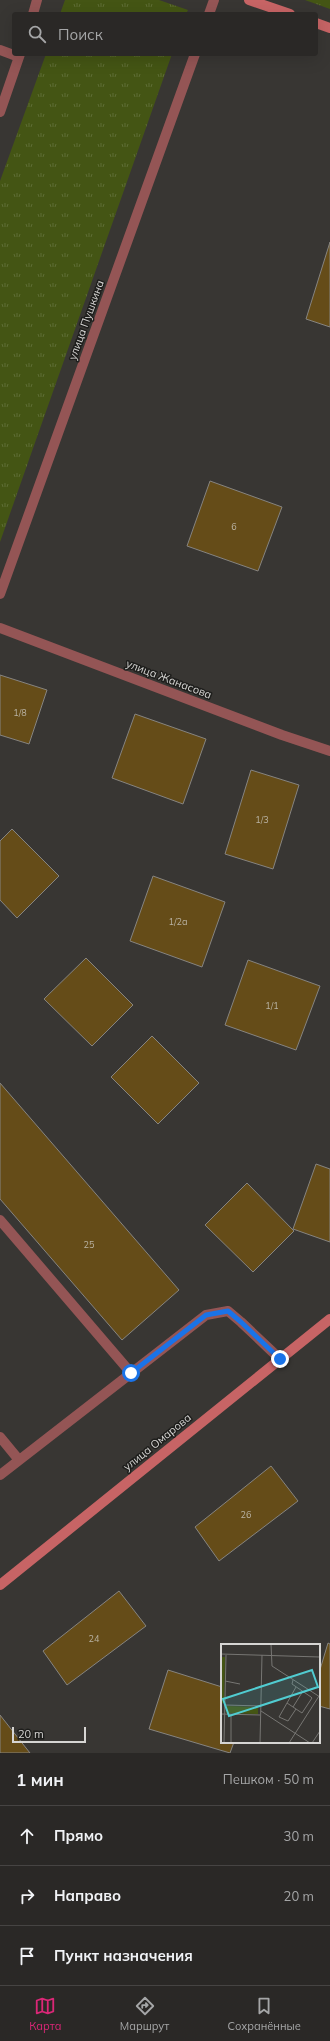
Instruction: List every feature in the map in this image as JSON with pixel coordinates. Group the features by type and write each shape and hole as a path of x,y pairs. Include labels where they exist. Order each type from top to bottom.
{"street":[{"path":"34,12 37,0"},
{"path":"210,12 214,0"},
{"path":"249,0 284,12"},
{"path":"318,24 330,28"},
{"path":"0,50 12,53"},
{"path":"0,112 20,56"},
{"name":"улица Пушкина","path":"0,594 193,56"},
{"name":"улица Жанасова","path":"0,628 282,735 330,751"},
{"path":"0,1220 131,1373"},
{"path":"0,1475 206,1315 228,1311 280,1359"},
{"name":"улица Омарова","path":"0,1585 330,1319"},
{"path":"0,1437 19,1460"}],"green space":[{"path":"65,0 159,0 188,10 187,12 61,12"},
{"path":"305,0 330,0 330,9"},
{"path":"45,56 171,56 0,542 0,181"}],"building":[{"path":"330,242 330,327 306,319"},
{"path":"210,481 282,507 258,571 187,546"},
{"path":"0,675 47,690 29,744 0,735"},
{"path":"135,714 206,739 183,804 112,778"},
{"path":"251,770 299,785 273,869 225,854"},
{"path":"12,829 59,876 17,918 0,900 0,841"},
{"path":"153,876 225,902 202,967 130,941"},
{"path":"86,958 133,1005 92,1046 44,999"},
{"path":"248,960 320,986 296,1050 225,1025"},
{"path":"152,1036 199,1083 158,1124 111,1077"},
{"path":"0,1083 179,1290 122,1340 0,1199"},
{"path":"316,1164 330,1169 330,1242 293,1229"},
{"path":"247,1183 294,1231 253,1272 205,1225"},
{"path":"271,1466 298,1501 219,1561 195,1527"},
{"path":"119,1591 146,1626 67,1685 43,1651"},
{"path":"328,1643 330,1644 330,1709 320,1706 320,1670"},
{"path":"168,1670 221,1687 221,1743 234,1743 230,1753 149,1729"},
{"path":"0,1715 30,1753 0,1753"}],"route":[{"path":"131,1373 206,1315 228,1311 280,1359"}]}
